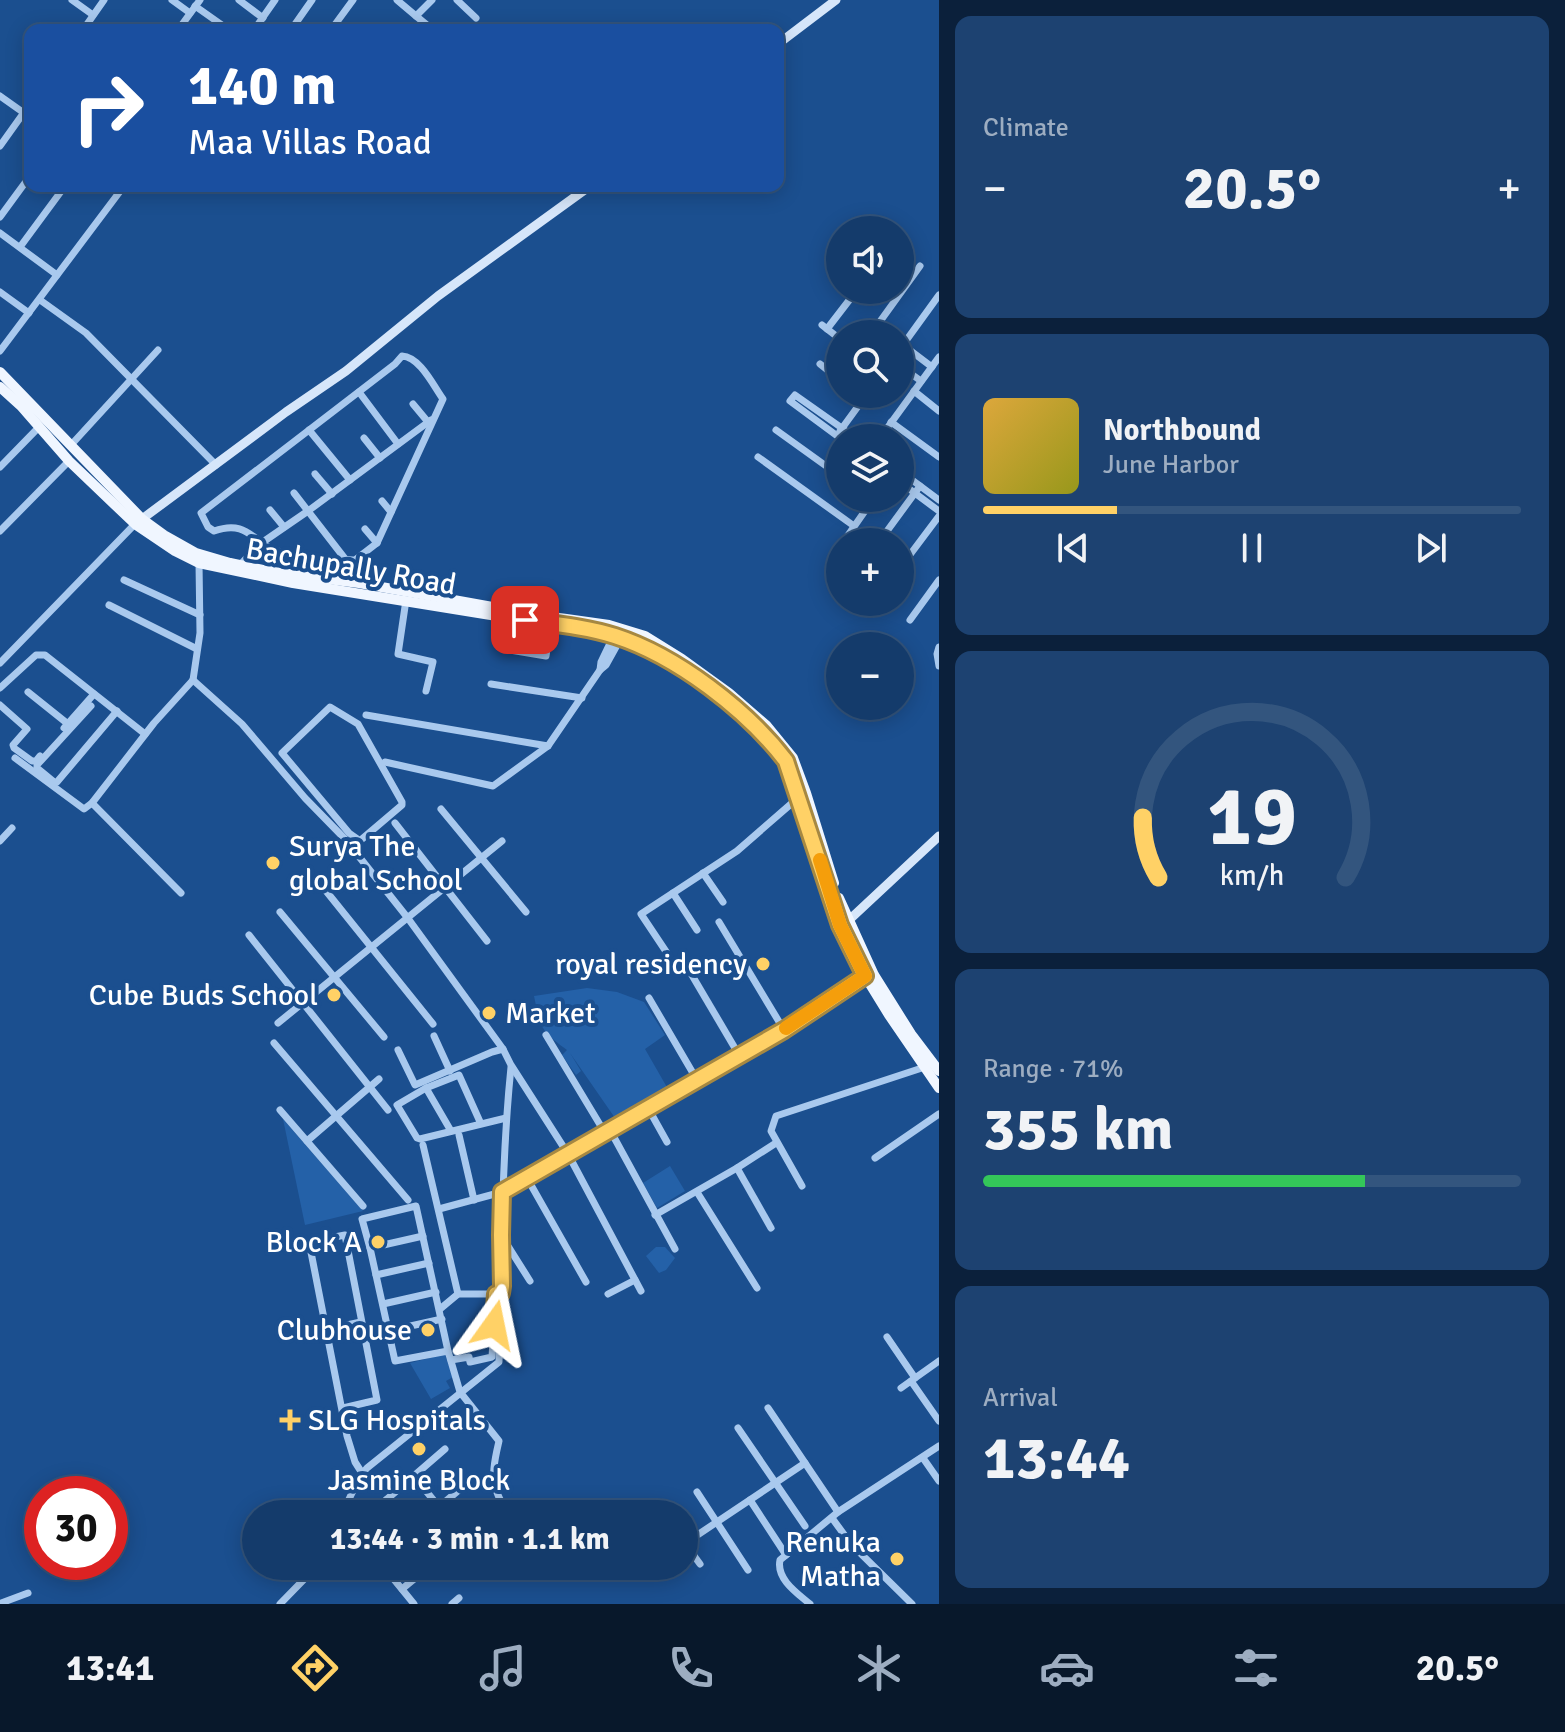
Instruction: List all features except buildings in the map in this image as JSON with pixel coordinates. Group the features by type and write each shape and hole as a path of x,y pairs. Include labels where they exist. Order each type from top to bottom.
{"main road":[{"path":"0,372 71,445 139,522"},
{"path":"0,387 21,406 69,461 139,522"},
{"name":"Bachupally Road","path":"139,522 175,551 199,563 246,574 359,583 609,625 645,636 682,659 751,711 793,758 848,921 872,972 892,1005 939,1071"},
{"name":"Bachupally Road","path":"139,522 196,553 240,565 473,613 551,623 617,637 660,655 699,681 749,720 786,761 840,925 865,976 939,1088"}],"street":[{"path":"72,0 93,15"},
{"path":"87,24 104,0"},
{"path":"172,0 195,6 220,24"},
{"path":"239,0 258,24"},
{"path":"261,24 275,0"},
{"path":"295,24 312,0"},
{"path":"335,24 353,0"},
{"path":"397,0 426,24"},
{"path":"416,16 432,0"},
{"path":"457,0 476,18"},
{"path":"784,39 836,0"},
{"path":"182,24 195,6"},
{"path":"0,96 24,113 0,146"},
{"path":"0,217 24,184"},
{"path":"20,247 61,192"},
{"path":"0,351 119,192"},
{"path":"0,663 139,522 346,371 438,296 582,192"},
{"path":"0,233 57,275"},
{"path":"881,320 920,266"},
{"path":"0,292 29,313"},
{"path":"914,330 939,295"},
{"path":"40,300 86,333 216,465"},
{"path":"830,320 845,304"},
{"path":"71,445 158,350"},
{"path":"914,353 936,364 914,391 939,411"},
{"path":"261,543 285,554 346,560 355,560 377,543 430,420 443,399 409,356 402,356 201,513 208,527 214,531 227,526 243,529 261,543 269,551 273,572"},
{"path":"820,364 826,369"},
{"path":"914,376 921,381"},
{"path":"359,392 398,444"},
{"path":"792,398 827,424"},
{"path":"413,404 430,420"},
{"path":"901,408 891,422 939,457"},
{"path":"240,565 261,543 430,420"},
{"path":"0,467 39,427"},
{"path":"309,430 350,480"},
{"path":"776,430 826,466"},
{"path":"364,438 380,458"},
{"path":"758,457 854,526 864,512"},
{"path":"0,531 69,461"},
{"path":"315,474 332,494"},
{"path":"914,485 939,513 914,548"},
{"path":"914,487 939,500"},
{"path":"889,528 918,489"},
{"path":"294,493 346,560"},
{"path":"382,501 391,512"},
{"path":"270,510 284,527"},
{"path":"365,529 377,543"},
{"path":"15,758 84,809 92,803 145,734 193,680 200,615 199,563"},
{"path":"124,580 200,615"},
{"path":"910,620 939,580"},
{"path":"406,600 398,654 433,662 426,691"},
{"path":"109,605 197,649"},
{"path":"510,650 546,656 551,623"},
{"path":"385,762 493,786 548,746 606,665 617,637"},
{"path":"939,647 939,666"},
{"path":"0,688 36,655 45,655 145,734"},
{"path":"193,680 234,717 305,798 347,836 359,840 402,805 358,724 327,708 282,751 283,756 314,790 347,836 503,1049 569,1157 641,1291"},
{"path":"491,684 582,698"},
{"path":"28,692 68,724"},
{"path":"0,705 27,729 13,745 14,748 36,761 94,694"},
{"path":"91,706 37,765 54,782 117,711"},
{"path":"366,715 548,746"},
{"path":"280,769 288,761"},
{"path":"305,798 314,790"},
{"path":"667,953 641,914 737,851 799,797"},
{"path":"92,803 181,893"},
{"path":"441,809 526,912"},
{"path":"395,823 487,941"},
{"path":"0,841 12,828"},
{"path":"848,921 939,836"},
{"path":"278,1023 502,841"},
{"path":"703,873 723,902"},
{"path":"318,881 433,1024"},
{"path":"673,893 697,930"},
{"path":"280,912 384,1037"},
{"path":"719,922 784,1030"},
{"path":"249,935 388,1110"},
{"path":"683,960 739,1055"},
{"path":"439,1209 502,1192 569,1157 608,1131 784,1030 865,976"},
{"path":"649,998 697,1080"},
{"path":"546,1035 608,1131 675,1249"},
{"path":"434,1036 450,1071"},
{"path":"274,1043 408,1200"},
{"path":"398,1050 415,1085 503,1049"},
{"path":"349,1500 362,1473 499,1362 502,1192 511,1065"},
{"path":"802,1186 771,1131 776,1116 925,1067"},
{"path":"481,1124 456,1074 397,1105 415,1136 420,1139 455,1133 506,1118"},
{"path":"307,1141 379,1079"},
{"path":"426,1088 455,1133 474,1200"},
{"path":"648,1108 667,1142"},
{"path":"280,1110 363,1206"},
{"path":"875,1158 939,1114"},
{"path":"655,1215 776,1143"},
{"path":"423,1145 458,1294"},
{"path":"737,1168 771,1228"},
{"path":"527,1178 586,1282"},
{"path":"697,1192 757,1288"},
{"path":"448,1351 395,1361 362,1219 416,1206 460,1392 499,1441 494,1479 501,1500"},
{"path":"343,1408 377,1400 345,1235 309,1242 347,1436 362,1473"},
{"path":"501,1235 530,1281"},
{"path":"370,1248 423,1236"},
{"path":"376,1275 429,1263"},
{"path":"608,1294 635,1280"},
{"path":"383,1304 436,1292"},
{"path":"440,1309 458,1294 499,1293"},
{"path":"451,1360 468,1357 470,1362 492,1357 499,1293"},
{"path":"388,1331 442,1319"},
{"path":"328,1329 361,1322"},
{"path":"887,1337 939,1421"},
{"path":"901,1388 939,1362"},
{"path":"768,1408 805,1463 851,1544 912,1604"},
{"path":"738,1428 805,1526"},
{"path":"810,1604 786,1582 779,1569 780,1560 835,1515 939,1446"},
{"path":"386,1500 445,1449"},
{"path":"923,1458 939,1481"},
{"path":"698,1534 805,1463"},
{"path":"414,1476 434,1500"},
{"path":"452,1500 473,1478"},
{"path":"697,1492 748,1570"},
{"path":"750,1500 786,1555"},
{"path":"280,1604 303,1580"},
{"path":"395,1580 414,1604"},
{"path":"402,1589 413,1580"},
{"path":"1,1603 28,1593"}],"shaded area":[{"path":"587,988 617,992 644,1002 665,1035 645,1049 668,1089 615,1118 570,1053 581,1071 576,1075 562,1055 567,1050 551,1038 538,1016 534,996"},
{"path":"283,1119 363,1211 305,1225"},
{"path":"670,1166 685,1191 657,1208 643,1183"},
{"path":"656,1247 665,1247 675,1258 666,1270 659,1273 646,1256"},
{"path":"445,1354 453,1377 446,1381 450,1388 431,1399 410,1363"}],"slow traffic":[{"path":"786,1028 865,976 840,925 820,860"}],"place":[{"name":"Surya The global School","path":"273,863"},
{"name":"royal residency","path":"763,964"},
{"name":"Cube Buds School","path":"334,995"},
{"name":"Market","path":"489,1013"},
{"name":"Block A","path":"378,1242"},
{"name":"Clubhouse","path":"428,1330"},
{"name":"SLG Hospitals","path":"290,1420"},
{"name":"Jasmine Block","path":"419,1449"},
{"name":"Renuka Matha","path":"897,1559"}],"route":[{"path":"494,1325 496,1294 501,1293 502,1286 502,1192 784,1030 865,976 840,925 786,761 770,741 749,720 699,681 644,646 608,634 525,620"}]}
